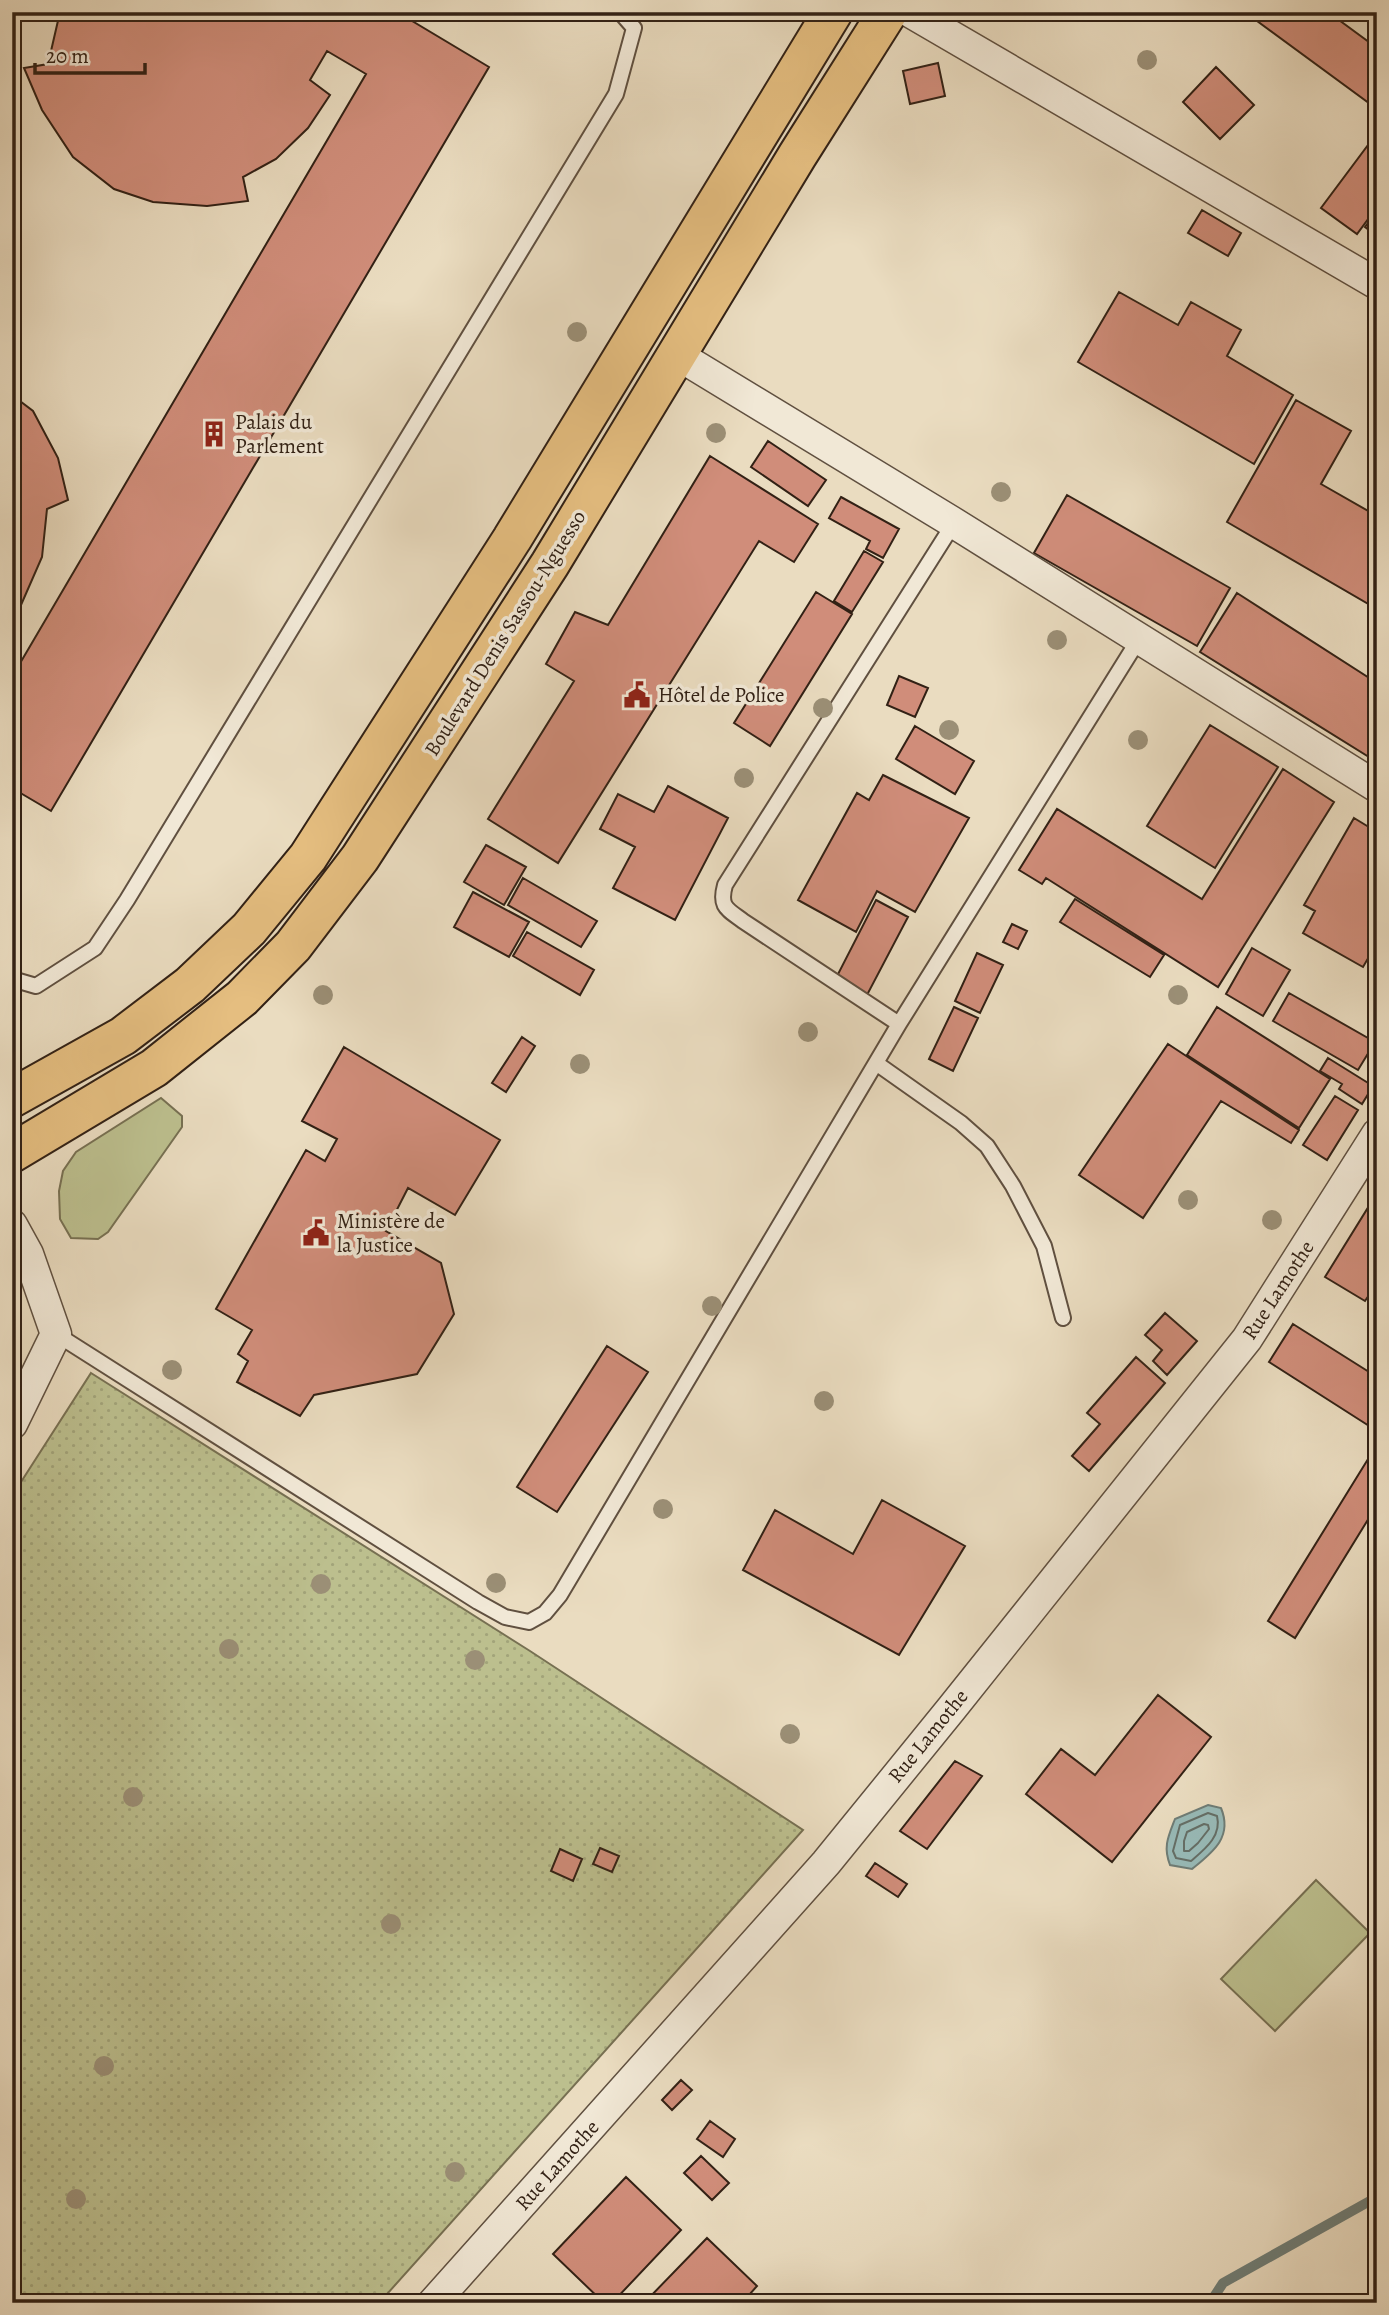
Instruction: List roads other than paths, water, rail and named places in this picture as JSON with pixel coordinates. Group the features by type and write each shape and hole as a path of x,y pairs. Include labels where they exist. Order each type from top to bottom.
{"main road":[{"name":"Boulevard Denis Sassou-Nguesso","path":"12,1098 124,1036 190,985 249,929 308,857 512,539 833,12"},
{"name":"Boulevard Denis Sassou-Nguesso","path":"12,1153 154,1068 242,998 293,946 360,858 550,564 797,156 888,12"}],"street":[{"path":"910,12 1377,284"},
{"path":"676,354 954,523 1377,787"},
{"name":"Rue Lamothe","path":"433,2303 826,1863 952,1708 1247,1339 1377,1134"},
{"path":"12,1225 28,1254 56,1334 12,1424"}],"lane":[{"path":"12,979 36,986 95,948 127,900 616,94 634,28 620,12"},
{"path":"899,1024 743,921 725,907 722,897 725,885 954,523"},
{"path":"56,1334 478,1602 505,1616 529,1622 545,1613 560,1595 899,1024 1139,639"},
{"path":"876,1063 961,1123 988,1146 1013,1186 1044,1246 1063,1318"}],"water":[{"path":"1208,1805 1221,1808 1224,1818 1223,1836 1219,1843 1192,1869 1170,1865 1168,1837 1175,1819"}],"waterway":[{"path":"1210,2303 1223,2283 1377,2197"}],"place":[{"name":"Palais du Parlement","path":"214,434"},
{"name":"Hôtel de Police","path":"637,695"},
{"name":"Ministère de la Justice","path":"316,1233"}]}
